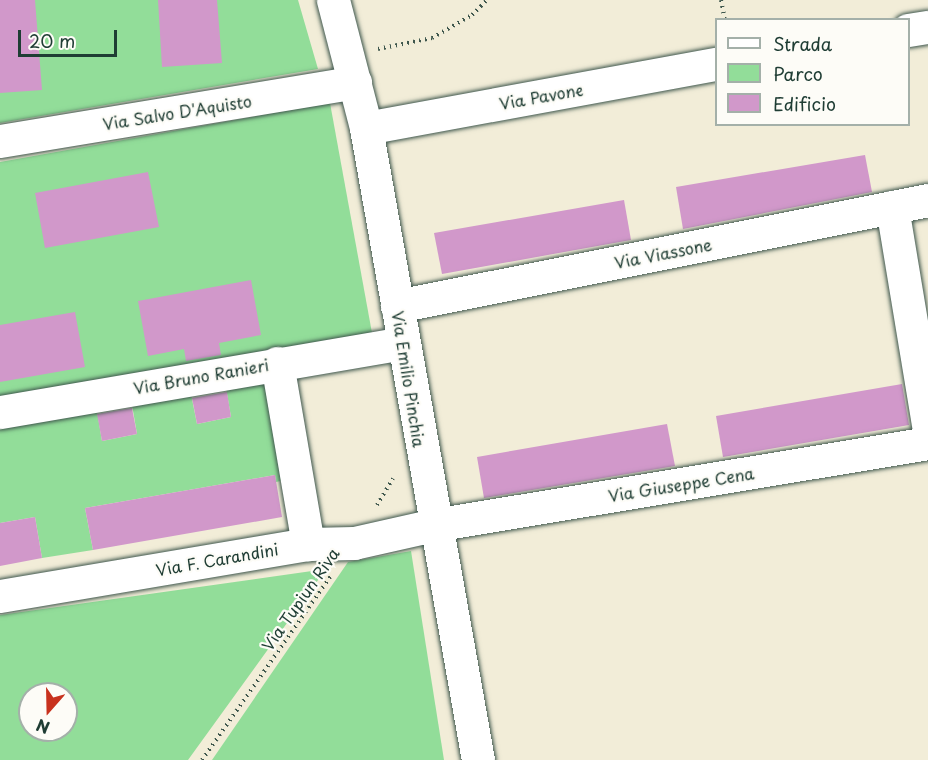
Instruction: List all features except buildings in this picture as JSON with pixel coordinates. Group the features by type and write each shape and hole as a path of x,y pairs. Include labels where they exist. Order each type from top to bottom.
{"street":[{"name":"Via Emilio Pinchia","path":"333,0 366,128 434,525 478,760"},
{"path":"910,30 928,27"},
{"name":"Via Pavone","path":"366,128 715,64"},
{"name":"Via Salvo D'Aquisto","path":"0,141 352,68"},
{"name":"Via Viassone","path":"397,306 928,200"},
{"path":"892,207 928,425"},
{"name":"Via Bruno Ranieri","path":"0,412 403,343"},
{"path":"277,363 308,544"},
{"name":"Via Giuseppe Cena","path":"434,525 928,443"},
{"name":"Via F. Carandini","path":"0,596 308,544 354,543 434,525"}],"path":[{"path":"352,68 432,38 472,15 487,0"},
{"path":"721,0 725,18"},
{"name":"Via Tupiun Riva","path":"202,760 354,543 393,478 422,456"}],"green space":[{"path":"0,0 298,0 318,69 0,123"},
{"path":"330,103 372,333 0,398 0,162"},
{"path":"268,381 286,480 276,482 275,475 85,508 93,550 42,558 35,517 0,523 0,428 97,411 102,441 137,434 132,405 191,394 197,424 231,417 226,388"},
{"path":"411,551 444,760 212,760 348,562"},
{"path":"326,569 188,760 0,760 0,615"}]}
